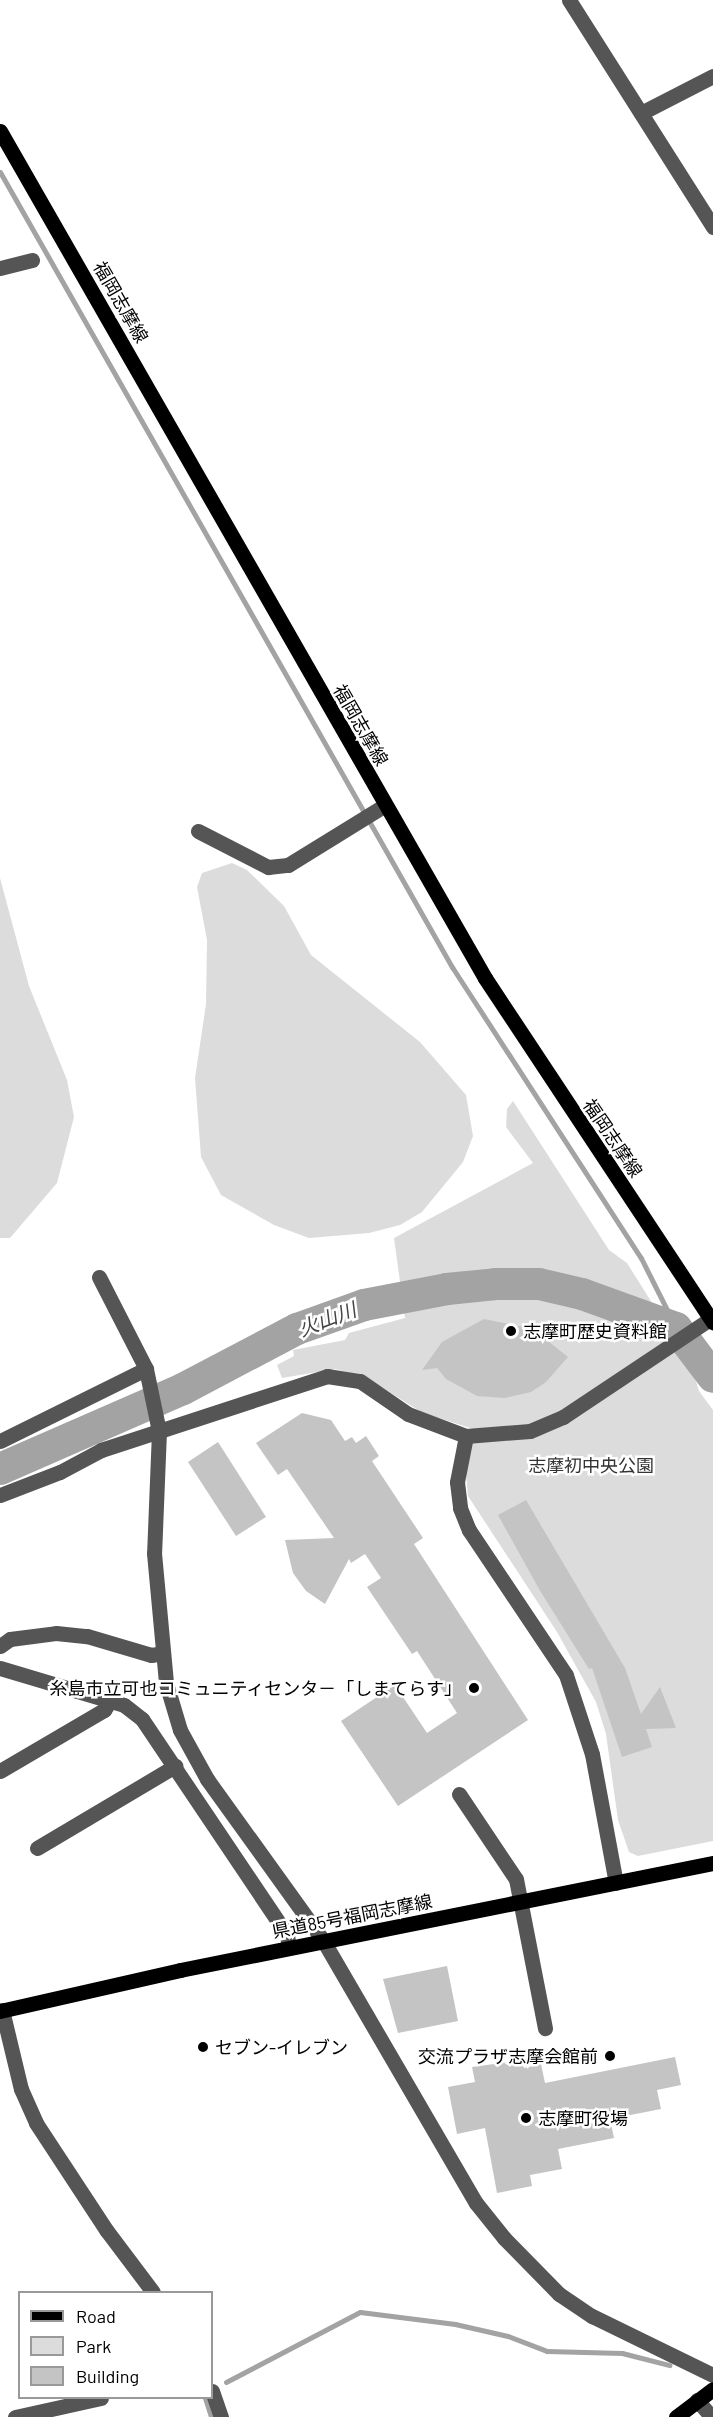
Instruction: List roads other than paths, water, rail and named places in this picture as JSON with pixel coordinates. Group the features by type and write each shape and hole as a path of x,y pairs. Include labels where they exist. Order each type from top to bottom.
{"main road":[{"name":"福岡志摩線","path":"0,131 380,808 485,978 712,1319"},
{"name":"県道85号福岡志摩線","path":"1,2010 289,1948 713,1863"},
{"path":"676,2417 713,2389"}],"street":[{"path":"576,2 641,113 713,227"},
{"path":"641,113 713,76"},
{"path":"0,268 32,260"},
{"path":"198,831 268,867 288,865 380,808"},
{"path":"99,1277 148,1373 158,1427 154,1553 166,1683 180,1730 207,1779 324,1942 476,2203 504,2238 559,2294 592,2316 713,2375"},
{"path":"0,1495 60,1472 101,1450 158,1427 327,1376 360,1381 408,1414 466,1436 530,1431 555,1420 712,1319"},
{"path":"0,1441 148,1373"},
{"path":"466,1436 457,1482 460,1508 469,1530 566,1675 592,1754 616,1883"},
{"path":"0,1646 10,1639 56,1633 87,1636 152,1654 163,1653"},
{"path":"0,1668 124,1705 142,1719 287,1935 289,1948"},
{"path":"0,1771 104,1710 110,1701"},
{"path":"37,1848 175,1766"},
{"path":"459,1794 516,1879 545,2028"},
{"path":"1,2010 21,2089 36,2123 107,2231 152,2291"},
{"path":"213,2394 221,2417"},
{"path":"15,2417 92,2399"},
{"path":"697,2400 712,2417"}],"waterway":[{"path":"0,172 452,967 641,1258 676,1328"},
{"name":"火山川","path":"0,1469 183,1389 297,1329 364,1305 447,1289 496,1284 539,1284 582,1294 676,1328 713,1377"},
{"path":"226,2382 360,2312 455,2324 508,2336 547,2351 622,2353 669,2365"},
{"path":"205,2399 211,2417"}],"place":[{"name":"志摩町歴史資料館","path":"511,1331"},
{"name":"糸島市立可也コミュニティセンタ－「しまてらす」","path":"474,1688"},
{"name":"セブン-イレブン","path":"203,2047"},
{"name":"交流プラザ志摩会館前","path":"610,2056"},
{"name":"志摩町役場","path":"526,2118"}],"park label":[{"name":"志摩初中央公園","path":"591,1465"}]}
